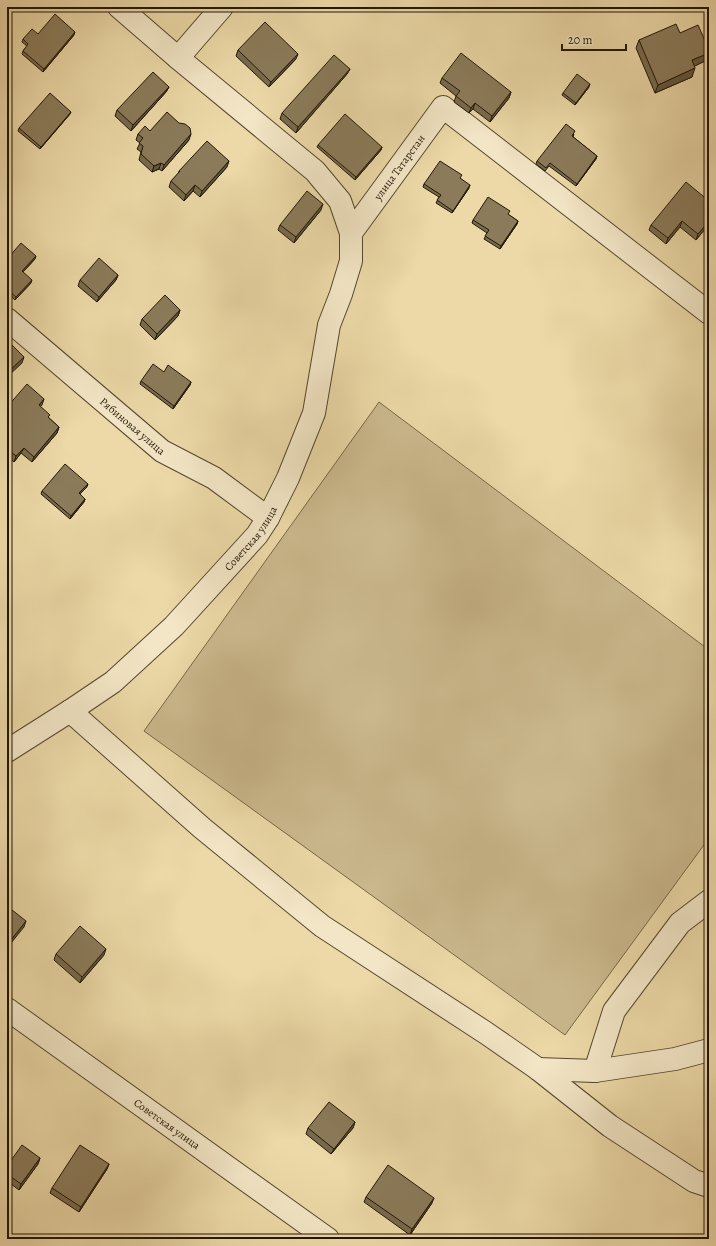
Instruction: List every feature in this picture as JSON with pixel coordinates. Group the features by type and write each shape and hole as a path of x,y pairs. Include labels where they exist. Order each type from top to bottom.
{"street":[{"path":"120,7 178,58 315,171 340,201 350,233"},
{"path":"178,58 222,7"},
{"name":"улица Татарстан","path":"350,233 443,107 709,313"},
{"name":"Советская улица","path":"7,750 113,682 174,626 256,535 268,518 288,478 314,413 329,325 341,294 351,261 350,233"},
{"name":"Рябиновая улица","path":"7,319 162,451 214,478 268,518"},
{"path":"70,711 202,828 322,926 486,1033 538,1069 610,1126 694,1181 709,1186"},
{"path":"595,1071 614,1011 680,923 709,901"},
{"name":"Советская улица","path":"7,1008 328,1239"},
{"path":"538,1069 595,1071 675,1059 709,1050"}],"shaded area":[{"path":"379,402 709,650 709,838 565,1035 144,731"}],"building":[{"path":"55,14 75,32 44,69 23,51 28,44 23,39 32,29 38,34"},
{"path":"265,22 298,54 271,82 238,50"},
{"path":"676,24 680,33 698,25 709,53 692,60 695,68 658,85 639,40"},
{"path":"461,53 511,92 492,116 475,103 471,108 456,96 460,91 442,78"},
{"path":"334,55 350,69 298,127 282,113"},
{"path":"153,72 169,87 133,125 117,110"},
{"path":"577,74 590,84 576,103 563,93"},
{"path":"50,93 71,112 41,147 19,128"},
{"path":"167,112 179,123 185,124 190,128 191,134 164,165 161,163 154,166 141,154 143,146 139,143 143,138 138,134 145,126 150,131"},
{"path":"345,114 382,147 356,177 318,145"},
{"path":"566,124 575,131 572,136 597,156 577,184 550,163 546,168 537,161"},
{"path":"207,141 229,161 202,191 195,185 186,195 171,181"},
{"path":"440,161 462,175 460,178 470,185 453,211 437,200 441,195 424,184"},
{"path":"686,182 709,201 709,221 698,234 682,221 668,238 651,225"},
{"path":"307,191 323,204 296,237 280,225"},
{"path":"488,197 510,211 508,214 518,221 501,246 485,236 489,230 473,220"},
{"path":"21,243 36,256 22,271 32,280 16,297 7,289 7,259"},
{"path":"99,258 118,275 99,297 80,280"},
{"path":"165,295 180,310 157,334 142,319"},
{"path":"7,340 24,357 7,373"},
{"path":"153,364 164,372 168,365 191,382 174,406 141,381"},
{"path":"27,384 44,399 39,405 50,415 48,417 59,427 34,457 24,448 16,456 7,449 7,417 9,414 7,412 7,407"},
{"path":"65,464 88,484 79,493 85,499 71,516 42,491"},
{"path":"7,906 26,921 7,945"},
{"path":"80,926 106,949 82,977 56,954"},
{"path":"329,1102 355,1122 334,1149 308,1128"},
{"path":"22,1145 40,1158 21,1184 7,1174 7,1166"},
{"path":"80,1145 109,1164 81,1207 52,1188"},
{"path":"388,1165 434,1198 412,1229 366,1197"},
{"path":"219,1236 223,1239 216,1239"}]}
